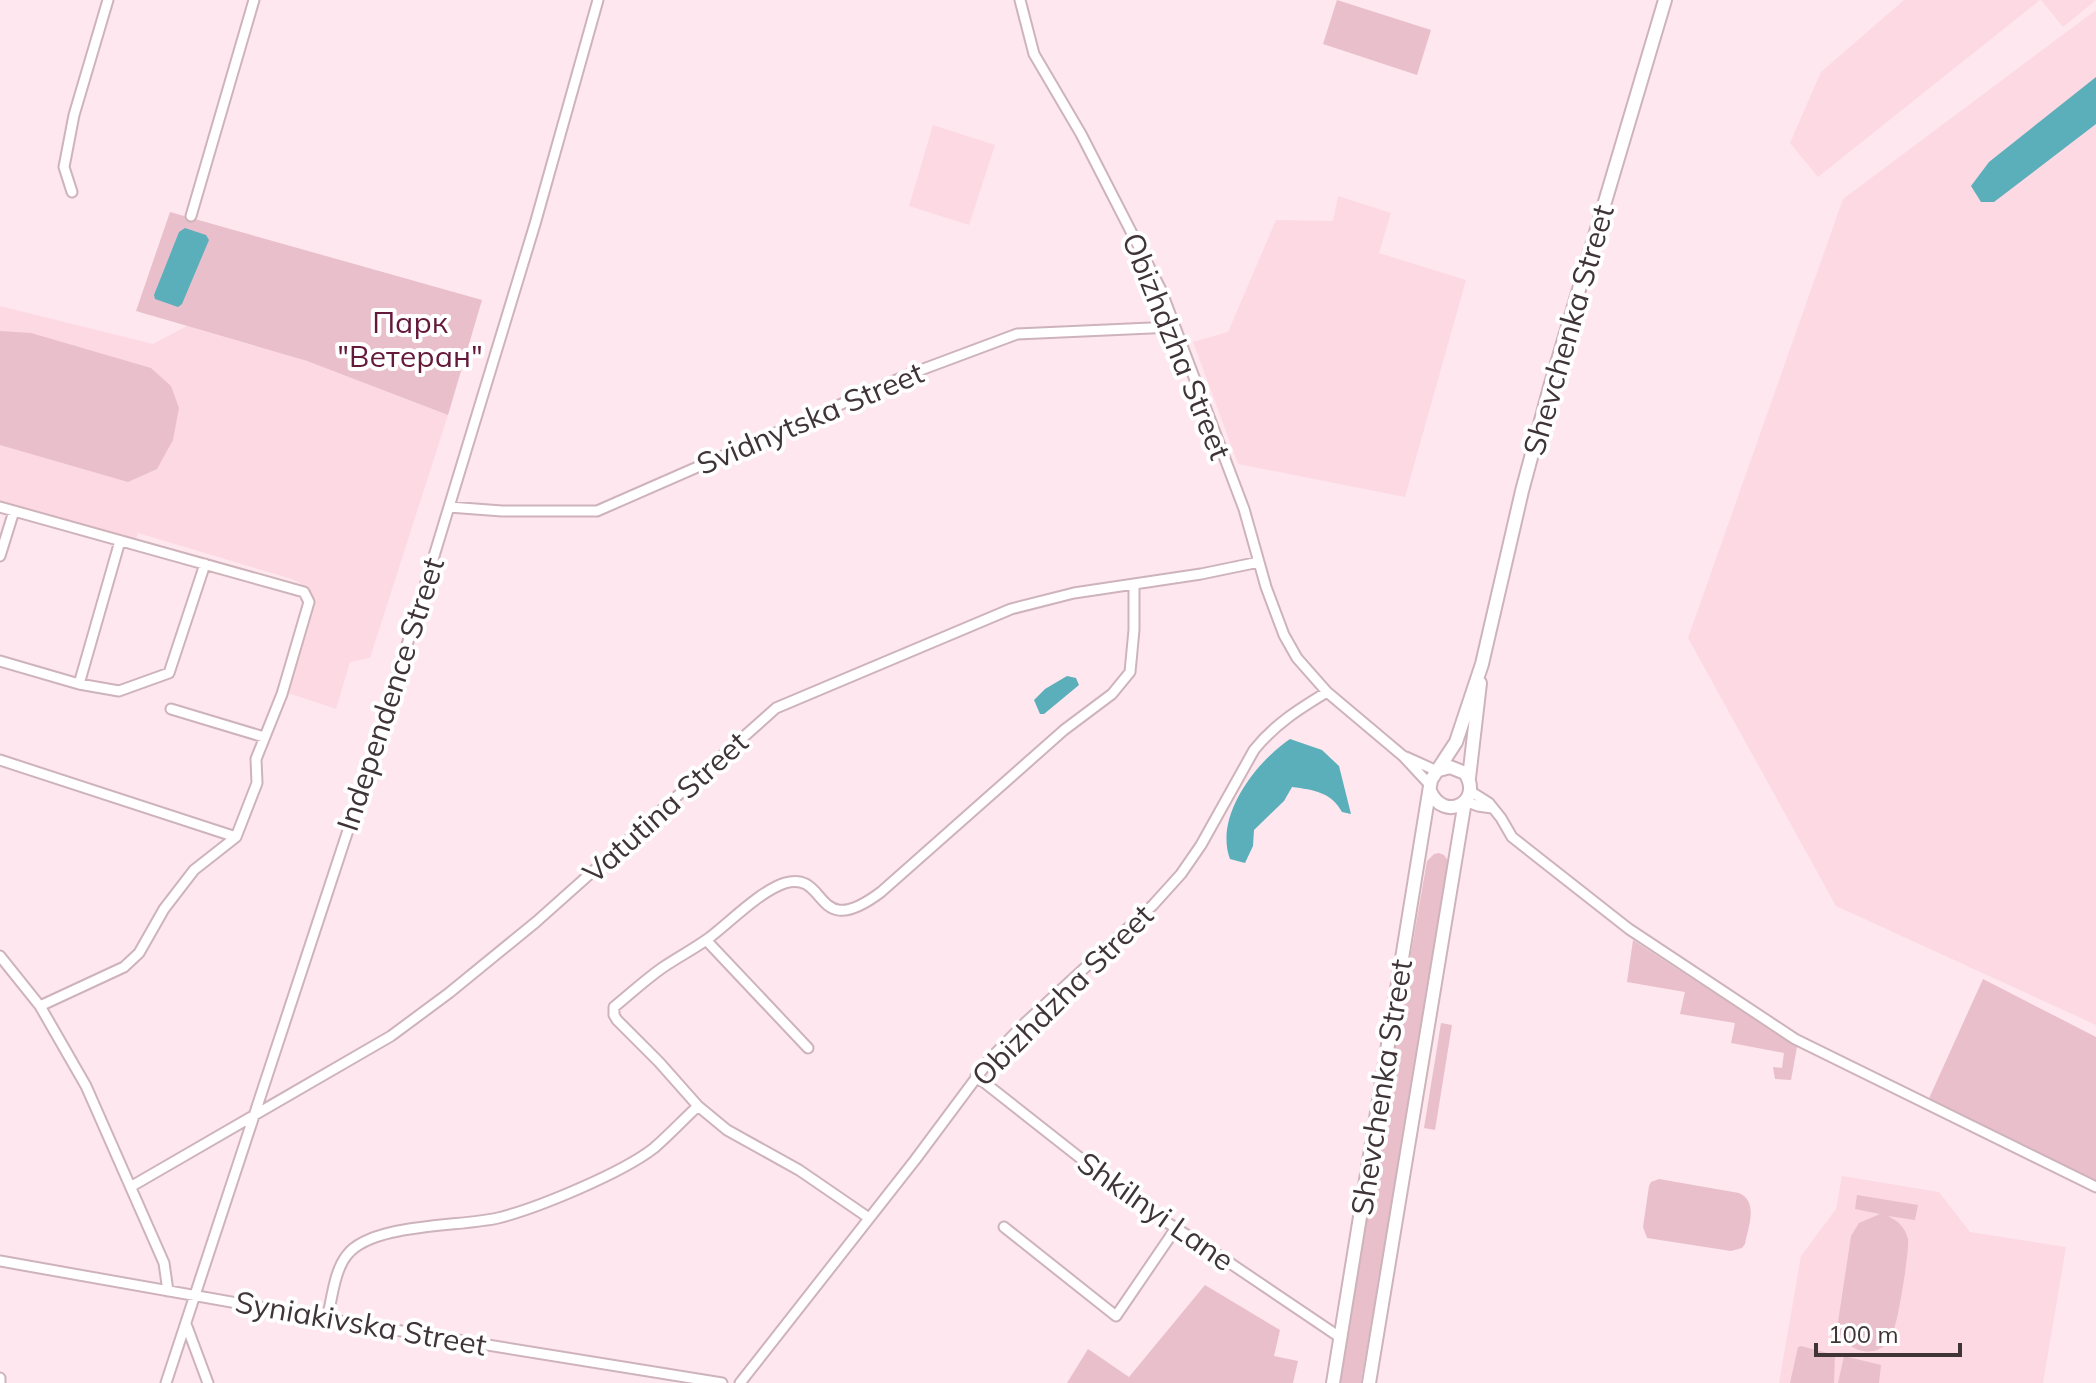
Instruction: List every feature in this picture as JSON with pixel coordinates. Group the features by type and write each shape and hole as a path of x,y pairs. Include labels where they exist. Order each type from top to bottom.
{"main road":[{"name":"Shevchenka Street","path":"1438,771 1456,742 1482,664 1550,387 1665,0"},
{"name":"Shevchenka Street","path":"1369,1383 1459,849 1482,664"},
{"path":"1455,767 1467,793 1455,807 1445,807 1435,801 1430,788 1438,771 1455,767"},
{"name":"Shevchenka Street","path":"1333,1383 1430,788"}],"street":[{"path":"72,192 64,167 74,115 108,0"},
{"path":"191,216 254,0"},
{"name":"Independence Street","path":"166,1383 382,727 535,224 598,0"},
{"name":"Obizhdzha Street","path":"1020,0 1034,54 1161,290 1244,509 1284,635 1297,658 1327,692 1403,756 1430,788"},
{"name":"Svidnytska Street","path":"449,507 502,511 597,511 910,374 1017,334 1173,327"},
{"path":"0,507 304,592 309,602 282,694 256,759 257,783 236,837 194,870 164,909 139,953 124,967 40,1006"},
{"path":"0,556 14,511"},
{"path":"79,684 120,541"},
{"name":"Vatutina Street","path":"132,1186 391,1036 449,993 536,922 776,708 1011,609 1074,593 1259,562"},
{"path":"0,661 79,684 119,691 169,673 205,564"},
{"path":"869,1218 799,1170 727,1130 698,1106 614,1015 614,1007 766,893 786,883 801,883 810,887 830,906 843,912 862,906 906,871 1053,740 1112,694 1130,672 1134,585"},
{"name":"Obizhdzha Street","path":"740,1383 976,1076 1025,1023 1170,888 1201,845 1263,738 1288,715 1327,692"},
{"path":"171,709 264,737"},
{"name":"Obizhdzha Street","path":"1403,756 1438,771"},
{"path":"0,760 236,837"},
{"path":"1467,793 1478,806 1492,808 1512,837 1629,929 1795,1039 2096,1187"},
{"path":"706,940 808,1048"},
{"path":"0,956 40,1006 86,1086 164,1263 168,1291"},
{"name":"Shkilnyi Lane","path":"976,1076 1140,1205 1341,1338"},
{"path":"327,1319 347,1254 375,1236 498,1218 534,1206 597,1180 652,1150 698,1106"},
{"path":"1004,1227 1116,1316 1176,1228"},
{"name":"Syniakivska Street","path":"0,1261 327,1319 722,1383"},
{"path":"186,1324 208,1383"}],"shaded area":[{"path":"1904,0 2040,0 1818,177 1790,143 1821,72"},
{"path":"2041,0 2096,0 2063,27"},
{"path":"2096,10 2096,1025 1836,906 1688,638 1843,199"},
{"path":"933,125 995,145 969,225 909,206"},
{"path":"1338,196 1391,213 1379,253 1466,280 1405,497 1238,464 1193,342 1228,332 1276,220 1333,221"},
{"path":"0,306 153,344 187,326 307,361 448,415 370,658 350,662 336,709 285,692 312,601 308,588 292,579 138,533 135,541 0,503"},
{"path":"1842,1176 1939,1192 1970,1232 2066,1247 2043,1383 1779,1383 1801,1256 1836,1209"}],"green space":[{"path":"1337,0 1431,30 1417,75 1323,44"},
{"name":"Парк \"Ветеран\"","path":"170,212 482,300 448,415 307,361 136,311"},
{"path":"0,331 31,333 151,368 171,386 179,408 173,440 157,469 128,482 0,445"},
{"path":"1439,853 1450,864 1361,1383 1336,1383 1427,861"},
{"path":"1633,940 1797,1047 1791,1080 1775,1079 1773,1067 1782,1068 1784,1053 1731,1043 1735,1023 1680,1014 1685,992 1627,982"},
{"path":"1983,979 2096,1037 2096,1187 1926,1105"},
{"path":"1441,1023 1452,1025 1435,1130 1424,1128"},
{"path":"1659,1179 1739,1193 1745,1197 1751,1216 1742,1248 1731,1251 1647,1238 1643,1227 1649,1186"},
{"path":"1857,1195 1918,1205 1915,1220 1888,1216 1901,1225 1908,1239 1905,1272 1891,1338 1878,1350 1870,1352 1854,1348 1837,1329 1851,1236 1859,1223 1880,1214 1855,1209"},
{"path":"1205,1285 1280,1330 1274,1356 1298,1361 1293,1383 1067,1383 1088,1349 1129,1377"},
{"path":"1798,1347 1835,1355 1834,1383 1790,1383"},
{"path":"1844,1356 1881,1365 1879,1383 1838,1383"}],"water":[{"path":"2096,77 2096,124 1994,202 1981,202 1971,186 1989,162"},
{"path":"185,228 206,235 209,240 178,307 155,299 154,295 179,232"},
{"path":"1067,676 1076,678 1079,685 1040,714 1034,700 1045,689"},
{"path":"1290,739 1322,750 1339,766 1351,814 1342,812 1333,800 1321,793 1292,787 1284,801 1254,830 1253,846 1245,863 1230,859 1228,825 1241,792 1264,761"}]}
